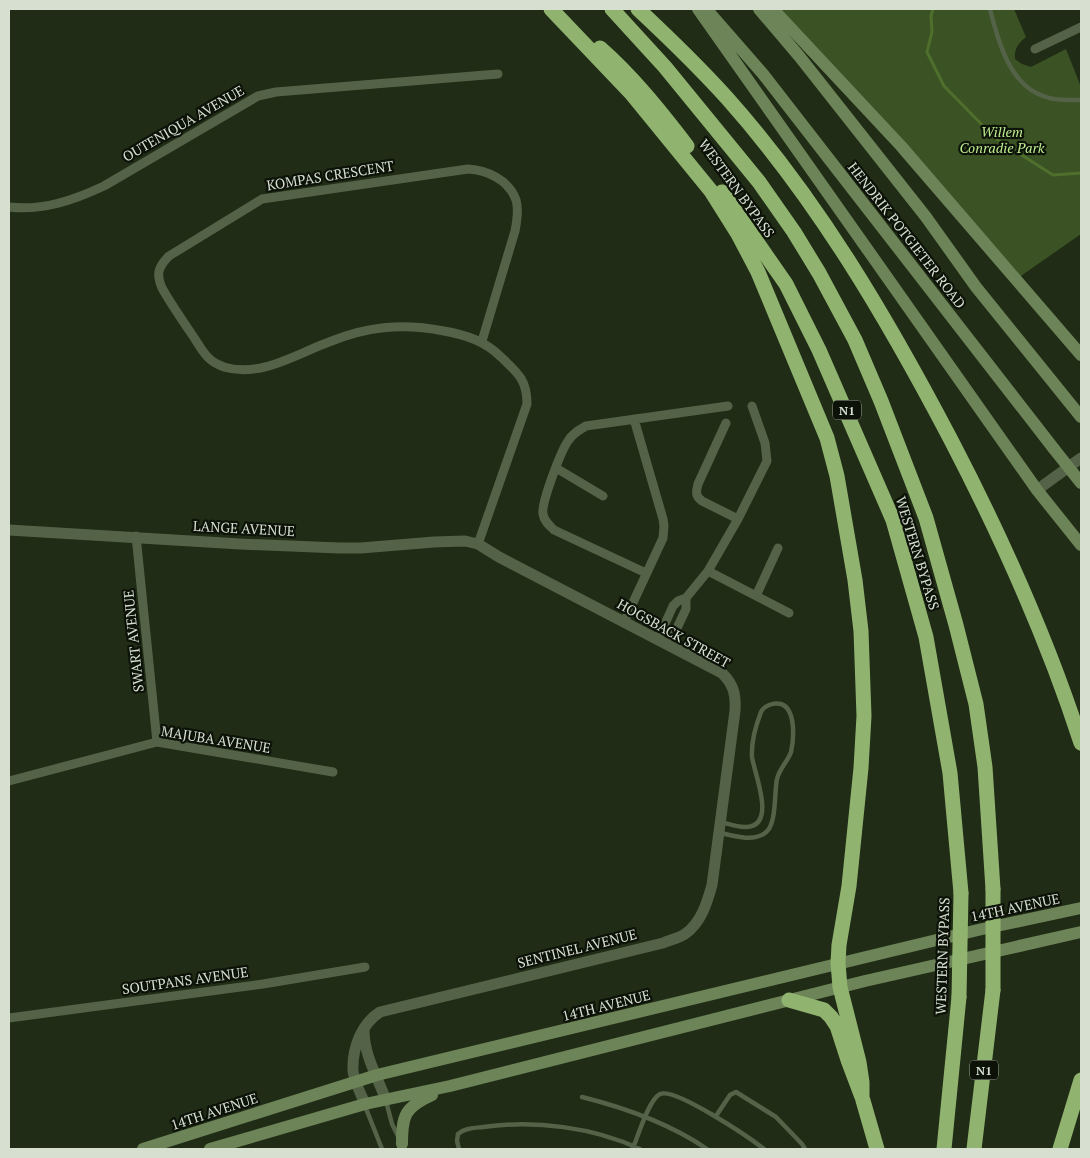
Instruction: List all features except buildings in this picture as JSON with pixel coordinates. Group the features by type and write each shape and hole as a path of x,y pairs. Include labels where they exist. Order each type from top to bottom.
{"highway":[{"path":"551,9 630,93 711,192 738,234 758,272 827,438 837,476 856,580 861,632 864,716 861,768 849,886 839,945 838,963 840,987 859,1062 862,1097"},
{"name":"WESTERN BYPASS","path":"556,9 621,66 658,109 728,200 786,284 827,366 893,520 926,637 950,773 961,893 959,997 944,1149"},
{"name":"WESTERN BYPASS","path":"612,9 665,67 759,182 799,240 855,340 882,402 926,518 976,704 985,767 993,889 993,990 974,1149"},
{"path":"638,9 696,64 741,114 828,229 852,267 920,381 986,508 1048,649 1081,743"},
{"path":"789,1000 818,1008 831,1017 837,1026 862,1097 877,1149"},
{"path":"1060,1149 1081,1080"}],"main road":[{"path":"698,9 1037,490 1081,545"},
{"name":"HENDRIK POTGIETER ROAD","path":"706,9 763,74 1081,483"},
{"name":"HENDRIK POTGIETER ROAD","path":"759,9 799,56 920,210 976,287 1081,417"},
{"path":"773,9 901,146 1081,355"},
{"name":"14TH AVENUE","path":"143,1149 356,1081 838,963 1081,908"},
{"path":"210,1149 364,1104 450,1086 840,987 1081,932"},
{"path":"403,1147 402,1123 408,1109 416,1102 450,1086"}],"street":[{"path":"1035,49 1081,27"},
{"name":"OUTENIQUA AVENUE","path":"9,207 36,207 57,204 77,198 104,186 228,110 258,96 276,92 498,74"},
{"name":"KOMPAS CRESCENT","path":"478,544 527,404 524,381 495,351 482,341 439,330 408,325 356,333 329,342 294,358 271,365 248,369 225,367 209,359 198,344 162,288 158,278 158,270 160,265 169,256 262,199 468,169 482,169 501,180 509,189 516,199 518,214 515,231 482,341"},
{"path":"646,573 554,530 545,520 543,508 556,468 568,441 573,434 586,426 728,406"},
{"path":"658,639 673,606 678,601 686,598 708,571 738,519 767,461 764,443 752,406"},
{"path":"624,622 663,538 664,526 634,419"},
{"path":"726,423 698,484 696,494 697,498 702,501 738,519"},
{"path":"1037,490 1081,458"},
{"path":"556,468 603,496"},
{"name":"LANGE AVENUE","path":"9,530 339,548 449,541 478,544"},
{"name":"SWART AVENUE","path":"136,536 158,742"},
{"name":"HOGSBACK STREET","path":"478,544 499,557 722,674 735,691 735,711 719,827"},
{"path":"756,596 778,548"},
{"path":"708,571 789,613"},
{"path":"669,645 686,609 686,598"},
{"name":"MAJUBA AVENUE","path":"9,781 158,742 333,772"},
{"name":"SENTINEL AVENUE","path":"364,1028 374,1016 389,1010 663,943 684,935 693,927 706,906 712,886 719,827"},
{"name":"SOUTPANS AVENUE","path":"9,1018 263,984 365,967"},
{"path":"364,1028 367,1055 386,1100"},
{"path":"364,1028 357,1041 353,1072 364,1104"}],"lane":[{"path":"990,9 1006,58 1022,83 1033,92 1047,98 1081,100"},
{"path":"770,704 780,704 790,710 793,718 791,751 777,777 773,819 770,830 756,837 743,837 719,827 746,827 753,826 759,822 762,815 762,798 752,757 752,747 757,723 763,709 770,704"},
{"path":"716,1116 730,1095 736,1092 776,1117 805,1149"},
{"path":"633,1148 654,1099 659,1094 664,1093 676,1096 716,1116 764,1149"},
{"path":"582,1097 646,1116 694,1140 707,1149"},
{"path":"386,1100 392,1124 403,1147"},
{"path":"364,1104 382,1149"},
{"path":"459,1149 457,1141 458,1134 461,1131 498,1125 563,1128 606,1136 633,1148 640,1149"}],"green space":[{"name":"Willem Conradie Park","path":"777,9 1014,9 1026,37 1021,41 1015,52 1015,59 1031,67 1066,49 1081,87 1081,234 1018,278"}],"waterway":[{"path":"933,9 931,16 932,32 927,52 944,86 995,138 1053,175 1081,173"}]}
